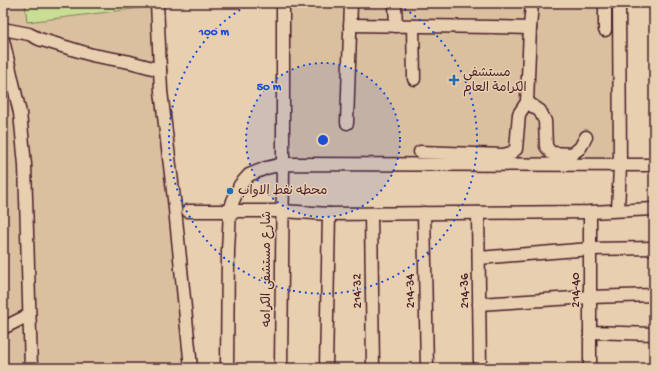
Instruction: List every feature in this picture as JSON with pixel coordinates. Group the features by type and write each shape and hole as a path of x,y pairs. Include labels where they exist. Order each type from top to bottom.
{"street":[{"path":"157,3 161,91 174,199 191,368"},
{"name":"شارع مستشفى الكرامه","path":"281,368 283,3"},
{"path":"347,123 351,3"},
{"path":"395,3 396,26"},
{"path":"420,152 503,155 511,153 516,149 519,114 527,102 532,3"},
{"path":"604,30 605,3"},
{"path":"618,210 620,166 619,3"},
{"path":"350,25 530,28"},
{"path":"413,26 414,79"},
{"path":"3,29 29,34 39,39 92,55 130,62 160,70"},
{"path":"3,40 20,114 24,158 30,368"},
{"path":"527,102 540,111 545,121 546,146 551,153 572,154 580,148 586,137"},
{"path":"227,368 228,251 230,211 232,201 240,185 249,175 266,168 283,164 654,165"},
{"path":"188,211 282,211 329,214 371,214 590,212 654,209"},
{"name":"214-40","path":"590,212 590,368"},
{"name":"214-34","path":"424,213 427,368"},
{"name":"214-36","path":"478,213 480,368"},
{"path":"326,368 329,214"},
{"name":"214-32","path":"371,214 373,368"},
{"path":"479,258 590,250 654,248"},
{"path":"479,304 654,294"},
{"path":"3,328 29,315"},
{"path":"590,332 654,334"}],"shaded area":[{"path":"3,3 163,3 169,95 199,368 3,368"},
{"name":"مستشفى الكرامة العام","path":"289,3 615,3 619,165 292,157"}],"green space":[{"path":"25,3 148,3 149,7 27,22"}],"place":[{"name":"مستشفى الكرامة العام","path":"454,80"},
{"name":"محطه نفط الاواب","path":"230,191"}]}
